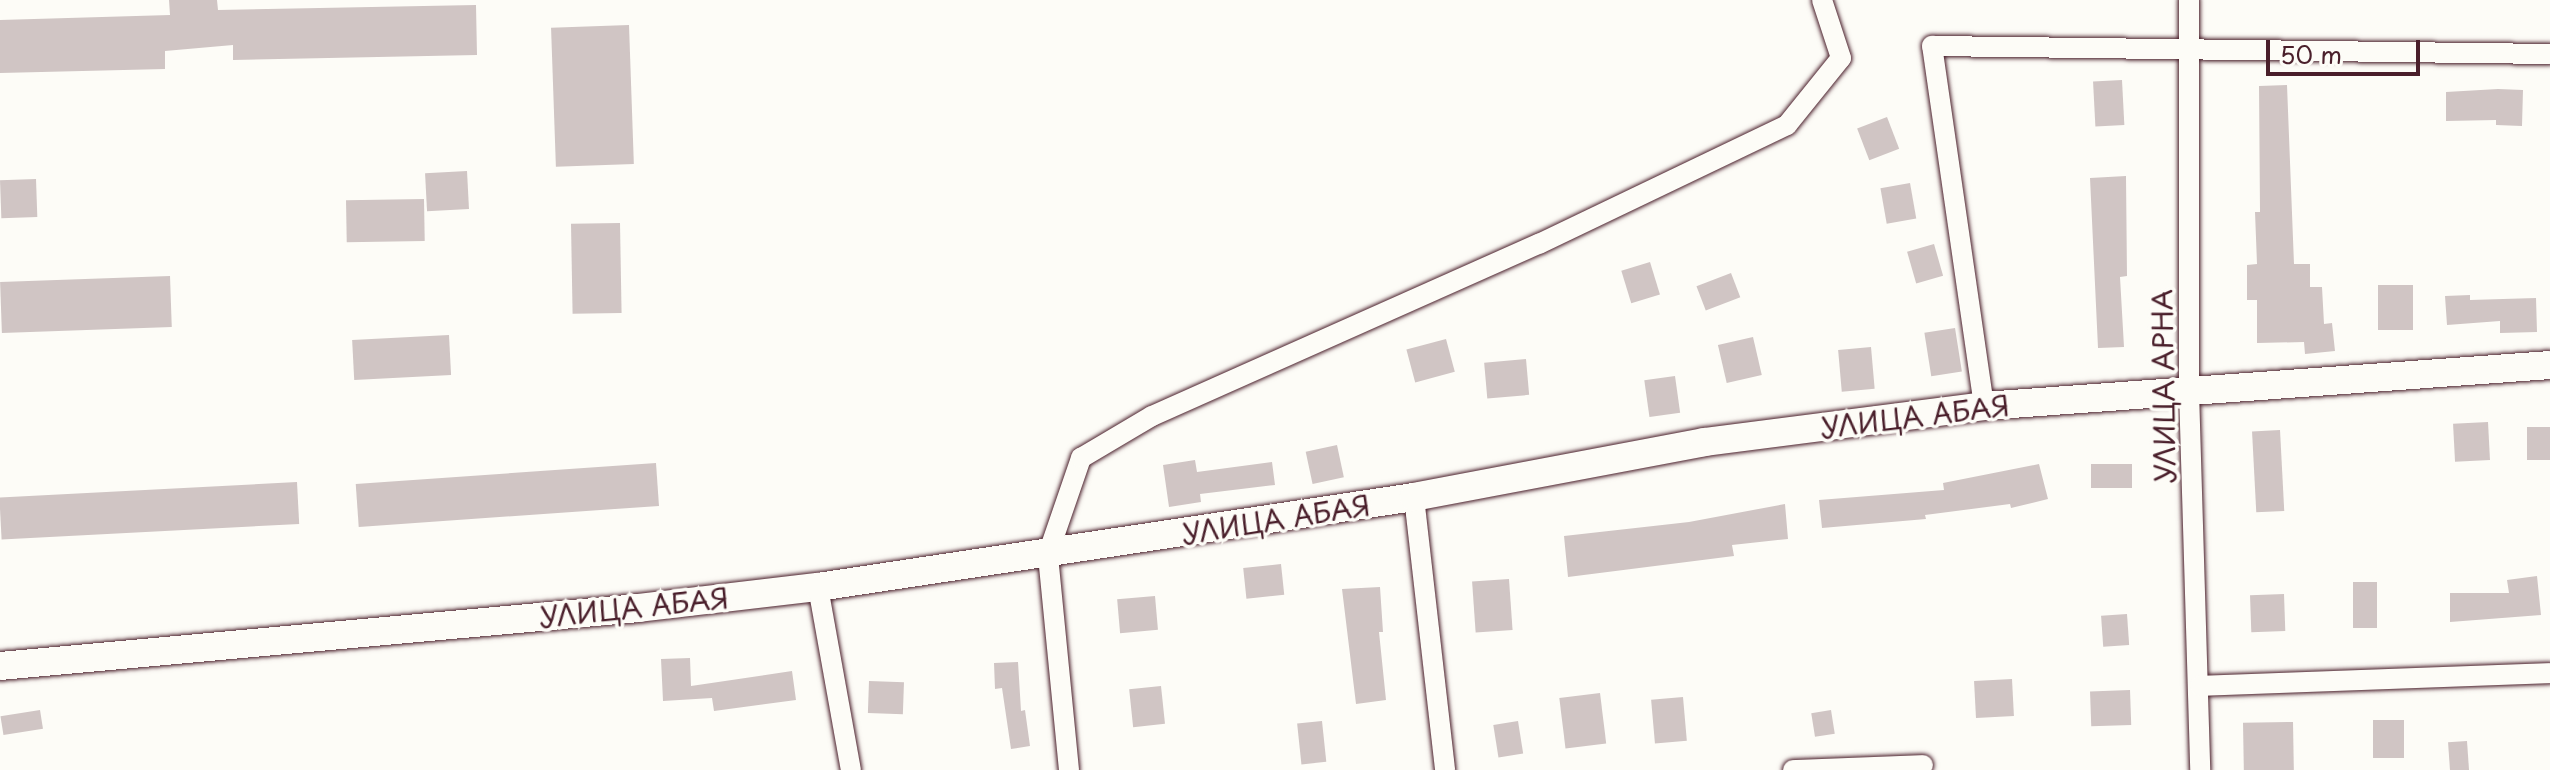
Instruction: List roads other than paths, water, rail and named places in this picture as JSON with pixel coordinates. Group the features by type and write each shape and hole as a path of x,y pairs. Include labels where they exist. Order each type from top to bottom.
{"street":[{"path":"1069,770 1048,554 1081,458 1152,416 1539,244 1787,125 1841,58 1822,0"},
{"name":"УЛИЦА АРНА","path":"2189,0 2189,391 2200,686 2200,770"},
{"path":"1984,406 1932,46 2550,54"},
{"name":"УЛИЦА АБАЯ","path":"0,666 638,608 818,587 1414,497 1704,442 1984,406 2550,365"},
{"path":"1414,497 1445,770"},
{"path":"818,587 851,770"},
{"path":"2200,686 2550,673"},
{"path":"1793,770 1923,765"}]}
